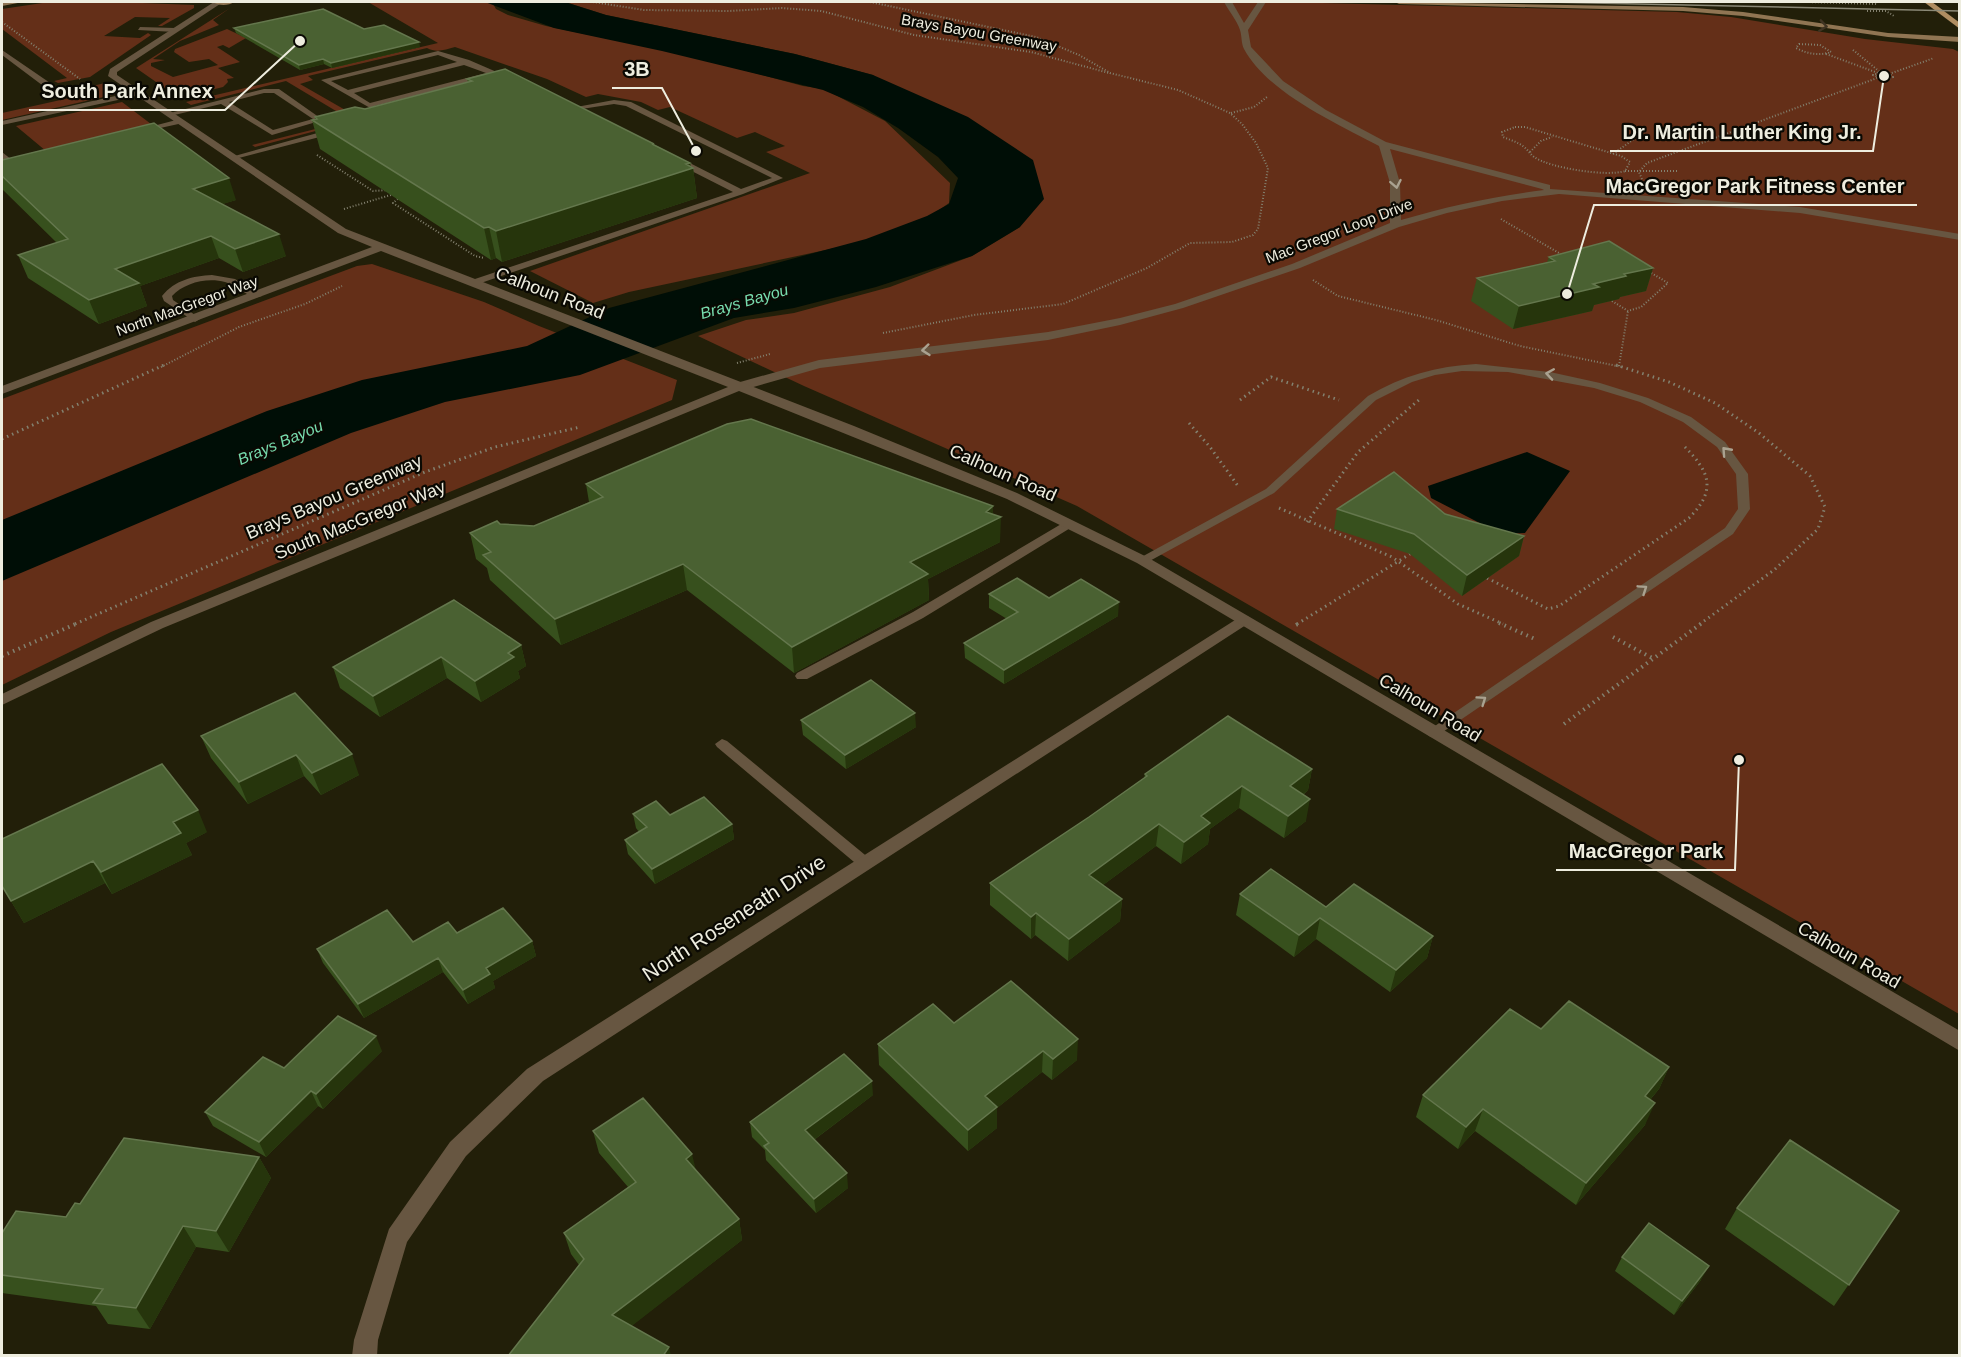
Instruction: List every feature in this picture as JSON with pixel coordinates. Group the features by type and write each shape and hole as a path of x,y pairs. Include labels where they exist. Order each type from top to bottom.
{"main road":[{"path":"2,4 19,2"},
{"path":"218,2 230,2"},
{"path":"1399,2 1683,9 1743,14 1888,35 1959,40"},
{"path":"1928,2 1959,27"}],"street":[{"name":"Calhoun Road","path":"218,2 113,71 112,76 239,159 342,231 849,429 1001,492 1142,560 1959,1042"},
{"path":"1228,2 1244,30 1247,47 1260,64 1293,93 1323,112 1383,144 1559,191"},
{"path":"1244,30 1262,2"},
{"path":"1383,144 1393,172 1399,200 1395,225"},
{"name":"Mac Gregor Loop Drive","path":"738,387 819,364 901,352 1048,336 1120,321 1179,306 1296,266 1395,225 1475,203 1559,191 1800,210 1959,237"},
{"name":"North MacGregor Way","path":"2,390 381,247"},
{"name":"South MacGregor Way","path":"2,700 157,625 738,387"},
{"name":"North Roseneath Drive","path":"364,1356 366,1340 397,1237 458,1149 535,1075 1243,620"}],"lane":[{"path":"140,29 175,30"},
{"path":"2,52 54,89"},
{"path":"388,116 325,80 438,53 494,73 514,84 502,87"},
{"path":"347,93 466,62"},
{"path":"369,105 494,73"},
{"path":"170,114 264,91 276,91 319,120 272,134 222,102"},
{"path":"2,123 138,93"},
{"path":"472,283 779,178 628,104 614,102 575,108"},
{"path":"566,103 596,118"},
{"path":"377,119 400,113"},
{"path":"137,131 180,121"},
{"path":"239,159 323,141 329,132 344,128"},
{"path":"2,154 14,166"},
{"path":"668,155 741,192"},
{"path":"2,169 24,163"},
{"path":"195,319 169,301 166,296 170,290 186,283 215,278 228,280 256,296"},
{"path":"1142,560 1270,491 1362,408 1390,386 1437,371 1473,367 1560,375 1649,401 1686,420 1715,440 1739,466 1746,488 1744,511 1729,531 1434,733"},
{"path":"802,676 918,615 1068,524"},
{"path":"722,744 865,863"}],"path":[{"name":"Brays Bayou Greenway","path":"594,2 644,10 729,11 782,8 821,11 914,35 1031,52 1091,70 1178,90 1230,113 1242,124 1256,143 1268,168 1258,229 1253,235 1220,244 1190,243 1147,268 1063,304 974,315"},
{"name":"Brays Bayou Greenway","path":"870,2 1036,37 1079,55 1110,73"},
{"path":"1800,2 1877,4 1876,2"},
{"path":"2,22 80,80"},
{"path":"1826,54 1831,50 1820,45 1804,43 1795,46 1803,52 1826,54 1879,73"},
{"path":"1853,50 1879,73"},
{"path":"1889,74 1937,57"},
{"path":"1886,70 1893,77 1886,80 1873,75 1879,73 1886,70"},
{"path":"1639,172 1647,163 1880,77"},
{"path":"1230,113 1254,107 1268,97 1293,93"},
{"path":"1625,171 1630,162 1628,159 1613,154 1525,127 1515,127 1502,132 1503,137 1546,161 1605,174 1618,174 1625,171 1677,171"},
{"path":"1530,152 1541,141 1552,137"},
{"path":"1613,154 1634,139"},
{"path":"308,149 373,191 398,192"},
{"path":"1639,172 1644,186"},
{"path":"347,216 339,210 398,192"},
{"path":"398,192 401,195 399,200 393,203 475,256 479,255 489,260"},
{"path":"1475,203 1570,260"},
{"path":"1296,266 1324,290 1338,296 1436,320 1520,346 1619,366 1669,382 1715,403 1759,433 1810,476 1825,507 1818,529 1774,570 1564,724"},
{"path":"1612,301 1628,311 1641,307 1668,284 1642,267"},
{"path":"2,439 141,376 239,327 315,300 343,285"},
{"path":"1608,388 1619,366 1628,311"},
{"path":"1240,400 1271,377 1362,408"},
{"path":"1307,522 1358,452 1420,399 1430,396"},
{"path":"1188,423 1217,455 1237,485 1255,498 1307,522 1358,541 1399,562 1458,604 1555,650"},
{"name":"Brays Bayou Greenway","path":"2,656 425,472 495,447 590,424"},
{"path":"1487,578 1548,609 1560,606 1689,518 1703,507 1708,498 1708,480 1699,462 1677,441"},
{"path":"1275,639 1410,554"},
{"path":"1611,636 1654,659"}],"shaded area":[{"path":"49,2 194,5 194,8 162,26 158,26 170,18 135,17 104,36 140,38 148,33 151,35 90,77 58,83 54,81 67,78 2,29 2,9"},
{"path":"368,2 492,2 496,9 508,15 546,26 687,55 803,86 824,89 885,121 950,183 949,203 918,225 863,242 629,292 593,303 530,271 810,173 766,152 785,146 755,132 737,138 670,107 658,110 641,102 598,94 586,97 547,79 455,47 437,51 427,48 308,76 313,80 300,84 361,119 255,147 252,145 351,120 286,81 191,105 186,102 438,43"},
{"path":"565,2 1284,2 1677,12 1731,17 1865,39 1953,49 1959,52 1959,1014 1077,506 804,386 698,336 746,320 794,313 890,287 972,256 1020,227 873,75 795,54 606,15"},
{"path":"230,8 213,20 219,25 180,41 153,59 165,60 151,63 151,66 173,77 218,65 209,59 189,62 174,52 175,49 227,29 246,38 229,48 223,45 217,47 240,62 218,68 234,78 227,79 228,82 223,87 179,98 136,68"},
{"path":"105,83 115,89 117,94 2,120 2,113 74,97 71,91"},
{"path":"122,102 151,124 46,151 16,126"},
{"path":"372,264 484,302 677,380 672,400 111,632 2,685 2,399 357,266"}],"water":[{"name":"Brays Bayou","path":"485,2 565,2 606,15 795,54 873,75 968,117 1033,160 1044,199 1020,227 972,256 876,287 794,308 734,318 580,375 445,402 351,433 2,581 2,520 267,411 362,380 527,346 609,308 866,239 927,216 949,204 958,178 938,157 898,128 863,107 823,90 662,51 554,28"},
{"path":"1527,452 1570,471 1525,533 1501,534 1431,498 1428,486"}],"building":[{"path":"323,9 364,29 384,25 419,42 331,63 323,59 299,65 234,28"},
{"path":"505,69 654,144 652,144 690,163 686,164 693,168 496,231 489,227 484,228 312,120 317,119 315,117 355,107 365,109 472,81 467,79"},
{"path":"154,123 229,178 193,189 279,234 235,249 211,236 115,269 139,283 89,300 18,255 68,239 2,176 2,160"},
{"path":"1609,241 1653,268 1593,284 1599,287 1519,306 1477,278 1555,261 1549,257"},
{"path":"751,419 993,506 986,512 1001,517 910,562 928,574 792,647 683,564 555,619 483,555 491,552 470,533 497,521 500,524 534,526 603,497 586,484 727,424"},
{"path":"1394,472 1445,514 1524,536 1467,575 1414,534 1337,509"},
{"path":"1017,578 1049,598 1081,579 1119,602 1004,670 964,643 1018,612 989,594"},
{"path":"454,600 521,645 508,653 514,657 475,681 441,657 373,696 333,667"},
{"path":"871,680 915,713 845,755 801,720"},
{"path":"295,693 352,754 312,773 296,755 239,782 201,736"},
{"path":"1228,716 1312,769 1290,786 1310,799 1288,816 1242,786 1201,816 1210,823 1184,842 1159,824 1089,875 1122,899 1069,939 1036,913 1031,917 990,883 1089,817 1147,776 1145,774"},
{"path":"162,764 198,810 173,822 181,833 101,872 93,861 11,901 2,886 2,839"},
{"path":"704,797 732,824 652,869 625,840 647,827 633,814 656,801 670,815"},
{"path":"1271,869 1326,907 1354,884 1433,936 1396,970 1320,918 1299,935 1240,894"},
{"path":"503,908 532,941 486,968 490,974 463,990 438,958 358,1004 317,949 387,910 413,942 448,922 457,933"},
{"path":"1011,981 1078,1039 1053,1059 1043,1051 985,1096 997,1107 968,1130 878,1044 933,1004 954,1023"},
{"path":"1569,1001 1669,1067 1645,1096 1655,1103 1586,1183 1483,1109 1466,1127 1423,1095 1510,1009 1541,1029"},
{"path":"338,1016 376,1036 316,1094 311,1091 259,1142 205,1112 263,1057 284,1068"},
{"path":"844,1054 872,1081 805,1130 847,1173 814,1199 764,1146 769,1143 750,1122"},
{"path":"643,1098 692,1154 686,1159 739,1219 612,1315 669,1347 663,1356 508,1356 584,1259 564,1233 636,1182 593,1131"},
{"path":"124,1138 259,1157 216,1231 183,1226 136,1308 93,1303 103,1289 2,1275 2,1233 16,1211 66,1217 75,1203 80,1204"},
{"path":"1790,1140 1899,1211 1849,1285 1737,1208"},
{"path":"1649,1223 1709,1266 1682,1301 1622,1257"}],"tram line":[{"path":"1545,2 1960,11"}],"place":[{"name":"South Park Annex","path":"300,41"},
{"name":"Dr. Martin Luther King Jr.","path":"1884,76"},
{"name":"3B","path":"696,151"},
{"name":"MacGregor Park Fitness Center","path":"1567,294"},
{"name":"MacGregor Park","path":"1739,760"}]}
